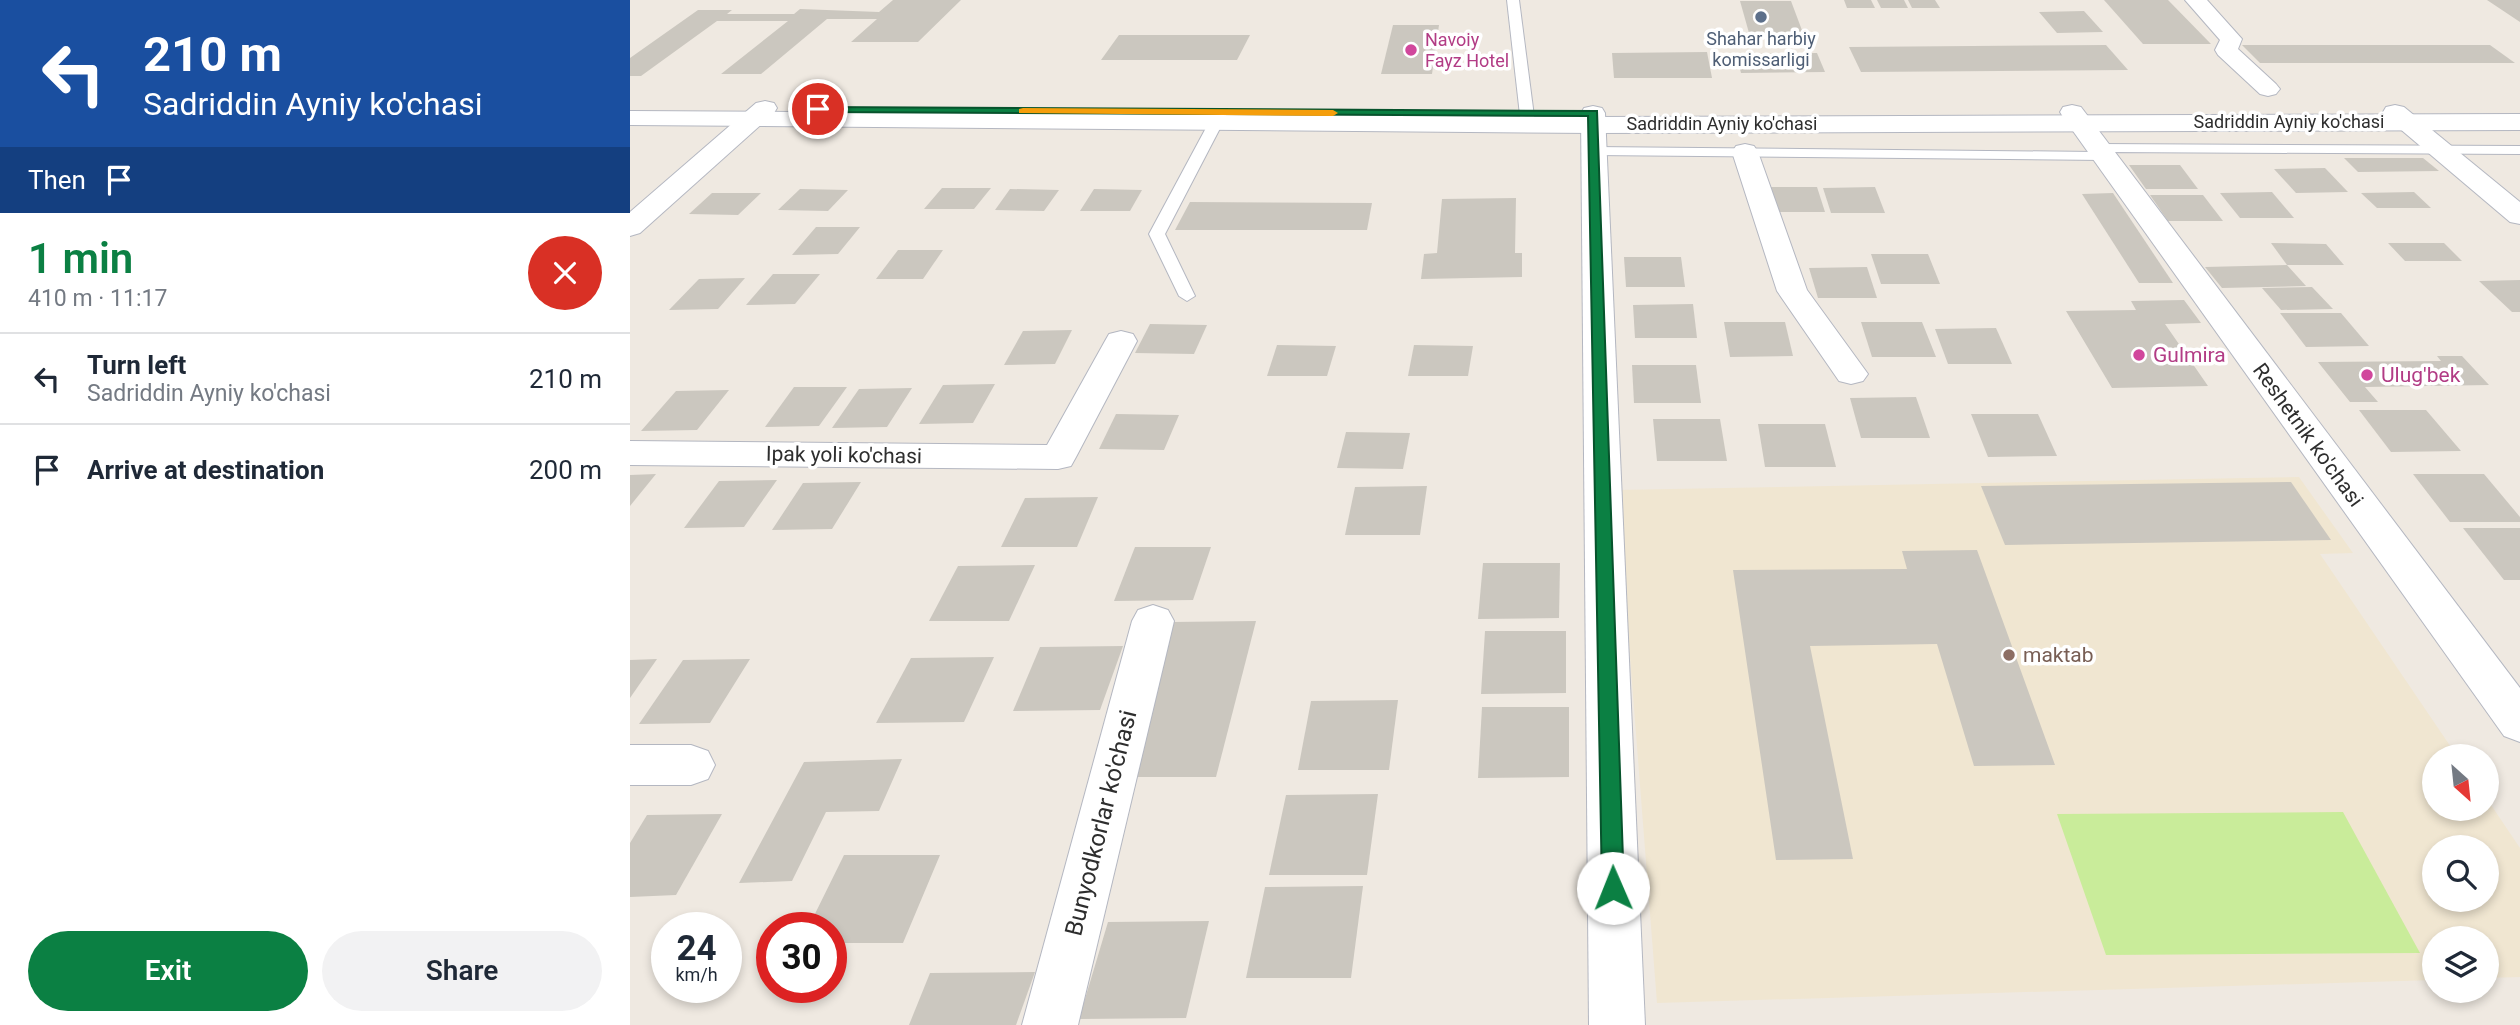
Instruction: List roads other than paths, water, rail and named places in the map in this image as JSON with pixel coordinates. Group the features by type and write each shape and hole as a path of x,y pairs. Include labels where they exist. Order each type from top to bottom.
{"street":[{"path":"2195,0 2231,39 2226,50 2268,89"},
{"name":"Sadriddin Ayniy ko'chasi","path":"630,106 758,114"},
{"name":"Sadriddin Ayniy ko'chasi","path":"630,118 758,114 1529,118 1594,130 2088,135 2520,112"},
{"path":"630,227 758,114"},
{"name":"Sadriddin Ayniy ko'chasi","path":"2401,117 2520,122"},
{"path":"2401,117 2520,216"},
{"path":"1594,130 1616,1025"},
{"name":"Reshetnik ko'chasi","path":"2088,135 2520,723"},
{"path":"1745,152 1792,291 1851,374"},
{"name":"Ipak yoli ko'chasi","path":"630,453 1058,457 1121,341"},
{"name":"Bunyodkorlar ko'chasi","path":"1050,1025 1153,621"},
{"path":"630,765 691,765"}],"lane":[{"path":"1513,0 1529,118"},
{"path":"1187,296 1157,234 1218,118"},
{"path":"1594,130 1745,152 2088,135 2441,150 2520,150"}],"place":[{"name":"Shahar harbiy komissarligi","path":"1761,17"},
{"name":"Navoiy Fayz Hotel","path":"1411,50"},
{"name":"Gulmira","path":"2139,355"},
{"name":"Ulug'bek","path":"2367,375"},
{"name":"maktab","path":"2009,655"}]}
